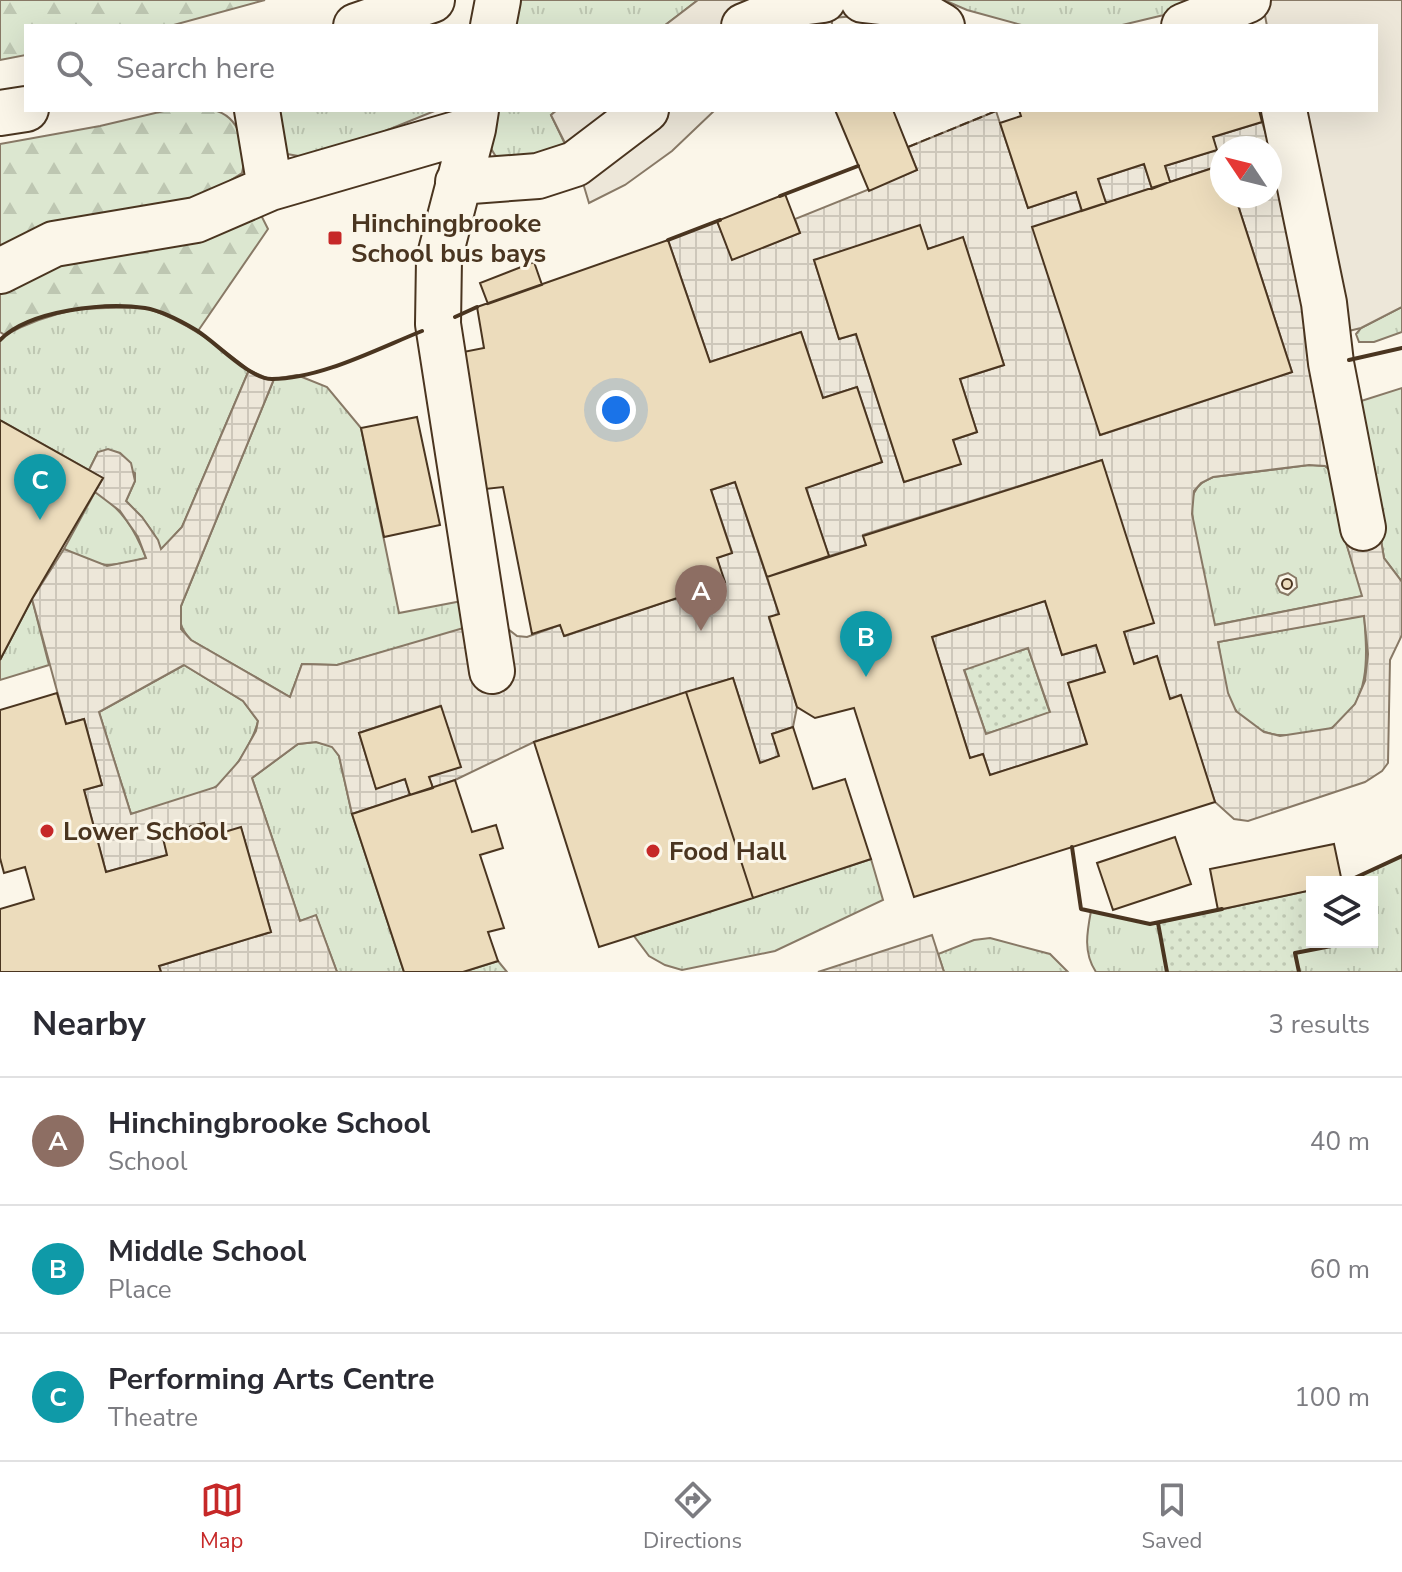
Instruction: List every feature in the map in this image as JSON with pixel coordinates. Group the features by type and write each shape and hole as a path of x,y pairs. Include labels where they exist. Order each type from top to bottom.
{"street":[{"path":"362,24 432,0"},
{"path":"493,24 498,0"},
{"path":"749,24 800,3 823,0"},
{"path":"863,0 906,5 939,24"},
{"path":"1189,24 1248,0"},
{"path":"1262,0 1267,24"},
{"path":"0,113 24,109"},
{"path":"257,112 270,188"},
{"path":"458,182 538,176 575,164 643,112"},
{"path":"1284,112 1324,303 1331,363 1363,528"},
{"path":"0,271 54,244 196,220 270,188 474,120"},
{"path":"474,120 439,259 438,324 492,671"}],"green space":[{"path":"0,0 265,0 177,24 24,24 24,55 0,60"},
{"path":"518,0 698,0 667,24 512,24"},
{"path":"944,0 1193,0 1168,14 1126,24 1018,24"},
{"path":"160,112 223,113 240,135 244,154 242,173 198,201 0,248 0,144"},
{"path":"274,112 432,112 316,159 287,154 279,143"},
{"path":"494,112 555,112 551,115 565,144 537,155 498,158 489,142"},
{"path":"254,215 262,217 268,229 198,331 146,308 109,306 73,310 38,320 5,335 0,332 0,283 75,256"},
{"path":"1402,307 1402,332 1374,342 1359,342 1356,334 1361,328"},
{"path":"146,308 187,326 249,370 182,527 161,550 151,530 126,501 135,481 135,473 98,452 89,470 0,420 0,340 14,329 31,320 69,310"},
{"path":"297,375 327,387 361,428 399,613 467,600 467,620 461,630 337,665 302,664 290,697 191,640 182,628 180,616 181,606 274,379"},
{"path":"1402,388 1402,582 1384,558 1358,402"},
{"path":"1309,465 1325,466 1332,471 1344,536 1363,596 1214,625 1195,537 1192,503 1197,487 1213,477","holes":["1288,573 1296,578 1297,587 1288,595 1280,592 1276,584 1279,576"]},
{"path":"95,492 113,505 126,520 146,558 112,565 86,560 64,549"},
{"path":"32,599 49,665 0,680 0,660"},
{"path":"1364,615 1366,661 1361,691 1346,717 1333,727 1313,733 1276,735 1255,727 1237,712 1226,688 1218,642"},
{"path":"1028,648 1050,713 986,734 964,669"},
{"path":"184,665 243,701 258,721 256,729 234,768 214,788 131,814 99,712"},
{"path":"316,742 332,746 339,756 352,814 404,972 337,972 316,916 300,921 252,778 298,744"},
{"path":"1402,856 1402,972 1299,972 1295,953 1321,948 1378,948 1378,876 1359,876"},
{"path":"871,859 883,900 775,951 682,970 649,956 634,936"},
{"path":"1306,891 1306,948 1321,948 1296,953 1299,972 1167,972 1158,923"},
{"path":"1091,911 1158,923 1167,972 1096,972 1088,950"},
{"path":"990,938 1050,954 1068,972 944,972 938,954 974,940"},
{"path":"498,961 507,972 463,972"}],"shaded area":[{"path":"698,0 873,0 868,15 832,18 832,24 667,24"},
{"path":"1262,0 1402,0 1402,307 1361,328 1328,336 1284,112 1378,112 1378,24 1267,24"},
{"path":"555,112 713,112 672,151 625,185 589,203 580,173 551,115"},
{"path":"996,112 1028,208 1076,192 1082,211 1101,435 1292,372 1239,208 1282,208 1282,184 1358,402 1384,558 1402,582 1402,635 1390,660 1388,763 1382,771 1365,782 1248,821 1234,819 1215,802 1180,695 1170,699 1157,656 1134,664 1124,632 1102,460 863,535 866,545 829,556 806,488 882,462 857,387 823,398 801,332 710,362 668,240 717,221 733,259 800,233 795,219 917,170 908,147","holes":["963,238 1004,365 960,379 977,432 953,440 960,464 904,482 856,334 839,339 814,260 928,249","1309,465 1325,466 1332,472 1344,536 1362,596 1215,625 1192,514 1194,491 1213,477","1364,616 1368,654 1365,681 1355,704 1332,728 1280,736 1264,732 1236,711 1228,693 1218,642"]},
{"path":"1262,122 1266,136 1216,136"},
{"path":"1210,152 1210,169 1170,182 1165,166"},
{"path":"1144,164 1152,189 1106,203 1098,179"},
{"path":"249,370 274,379 181,606 181,629 191,640 290,697 302,664 337,665 501,617 504,626 517,636 527,637 560,625 565,636 724,582 717,558 732,552 711,490 735,482 779,614 769,618 797,707 793,727 772,734 779,756 760,763 733,678 534,742 433,788 429,777 440,706 359,733 376,788 405,779 410,795 352,814 339,756 332,747 316,742 298,744 252,778 300,921 316,915 337,972 161,972 159,966 271,932 241,828 208,837 204,823 163,834 167,855 106,872 84,790 102,785 84,719 66,724 32,599 64,549 107,566 146,558 138,537 120,511 95,492 103,478 89,470 98,452 108,449 120,453 131,463 135,481 126,501 142,517 161,549 182,527","holes":["184,665 243,701 258,721 256,731 239,761 216,787 131,814 99,712"]},
{"path":"1045,601 1062,655 1096,645 1105,672 1068,683 1087,744 990,775 983,754 970,758 932,637","holes":["1028,648 1050,712 986,734 964,670"]},
{"path":"932,935 944,972 818,972"}],"building":[{"path":"836,112 894,112 917,170 869,191"},
{"path":"1020,112 1260,112 1262,122 1210,136 1210,152 1165,166 1170,182 1152,189 1144,164 1098,179 1106,203 1082,211 1076,192 1028,208 1000,123 1021,116"},
{"path":"1210,169 1210,208 1239,208 1292,372 1100,435 1032,227"},
{"path":"785,194 800,233 732,260 717,221"},
{"path":"920,225 928,249 963,237 1004,365 960,379 977,432 953,440 961,464 904,482 856,334 839,339 814,260"},
{"path":"668,240 710,362 801,332 823,398 857,387 882,462 806,488 829,556 767,577 735,482 711,490 732,553 717,558 725,582 564,636 560,625 532,634 503,487 476,490 453,354 484,348 477,307"},
{"path":"534,262 542,285 488,304 480,283"},
{"path":"417,417 440,525 384,537 361,428"},
{"path":"0,420 103,478 0,660"},
{"path":"1102,460 1154,623 1124,632 1134,664 1157,656 1170,699 1181,695 1215,802 914,897 854,708 815,718 797,707 769,617 779,614 767,577 866,545 863,536","holes":["1045,601 1062,655 1096,645 1105,672 1068,683 1087,744 990,775 983,754 970,758 932,637"]},
{"path":"1287,579 1292,584 1287,589 1282,584"},
{"path":"733,678 760,763 779,756 772,734 793,727 813,789 845,779 871,859 753,898 686,692"},
{"name":"Food Hall","path":"686,692 753,898 599,947 534,742"},
{"name":"Lower School","path":"57,693 66,724 84,719 102,785 84,790 106,872 167,855 162,834 204,823 208,837 241,827 271,932 159,966 161,972 0,972 0,909 34,899 25,867 4,873 0,858 0,710"},
{"path":"441,706 461,767 429,777 433,788 410,795 405,779 376,789 359,733"},
{"path":"455,780 472,832 496,825 503,848 480,855 504,928 488,932 498,961 463,972 404,972 352,814"},
{"path":"1175,837 1191,884 1113,910 1097,863"},
{"path":"1334,844 1341,876 1306,876 1306,891 1218,910 1210,869"}],"fence":[{"path":"908,147 994,112"}],"wall":[{"path":"780,196 858,166"},
{"path":"668,240 720,220"},
{"path":"0,340 29,322 69,310 110,306 145,308 184,323 243,367 272,379 329,369 422,331"},
{"path":"455,317 477,307"},
{"path":"1349,360 1402,348"},
{"path":"1072,847 1081,909 1150,924 1222,909"},
{"path":"1359,876 1402,856"},
{"path":"1158,923 1167,972"},
{"path":"1299,972 1295,953 1321,948"}],"place":[{"name":"Hinchingbrooke School bus bays","path":"335,238"},
{"name":"Performing Arts Centre","path":"40,520"},
{"name":"Hinchingbrooke School","path":"701,631"},
{"name":"Middle School","path":"866,677"},
{"name":"Lower School","path":"47,831"},
{"name":"Food Hall","path":"653,851"}]}
